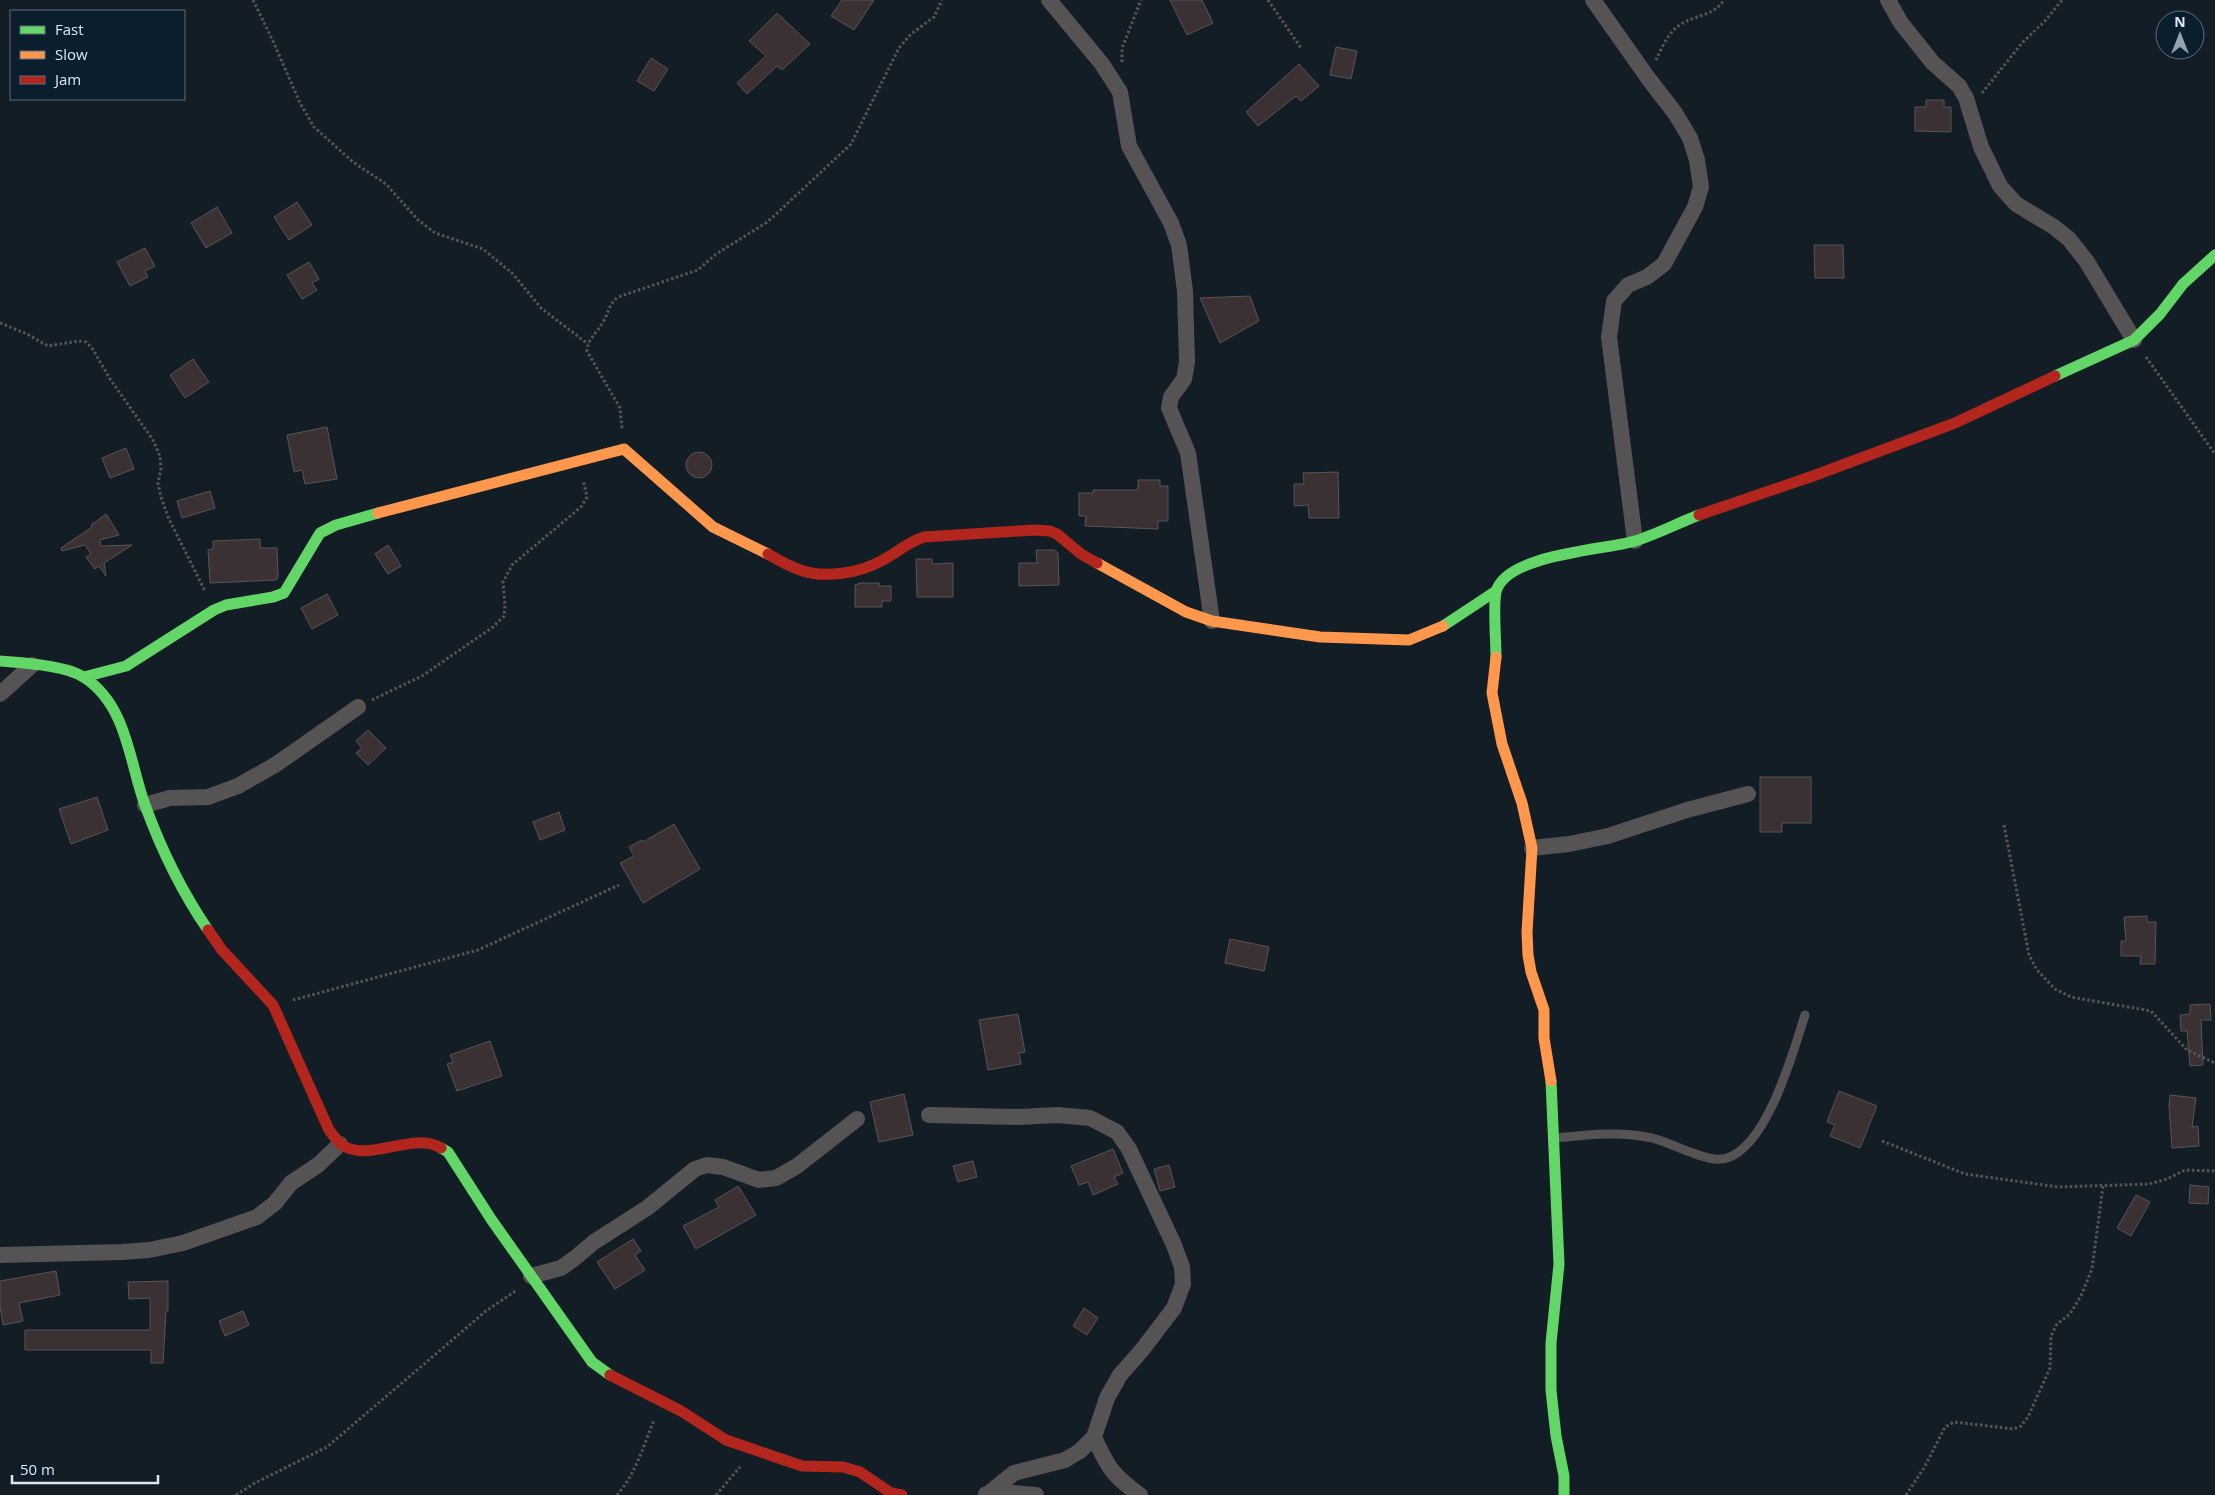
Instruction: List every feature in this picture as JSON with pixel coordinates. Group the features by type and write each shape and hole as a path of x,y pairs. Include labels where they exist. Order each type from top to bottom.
{"street":[{"path":"1048,0 1102,64 1120,92 1129,146 1172,223 1179,245 1185,291 1187,362 1184,379 1172,397 1168,408 1188,453 1212,621"},
{"path":"1593,0 1675,113 1690,138 1697,160 1701,187 1695,207 1664,264 1647,277 1628,284 1614,301 1611,313 1609,337 1635,541"},
{"path":"1888,0 1906,29 1933,62 1959,86 1969,109 1980,147 2000,186 2016,204 2054,227 2069,239 2087,262 2134,340"},
{"path":"84,677 126,666 214,610 226,605 273,597 284,593 293,581 314,540 328,528 423,501 624,449 633,455 697,515 713,527 805,572 842,574 881,561 900,547 924,537 1034,530 1057,534 1081,554 1167,604 1212,621 1320,637 1409,640 1447,624 1496,591 1502,581 1520,568 1562,553 1635,541 1703,513 1813,476 1955,423 2134,340 2160,314 2183,284 2215,255"},
{"path":"1496,591 1496,656 1492,693 1502,744 1522,803 1532,848 1526,932 1531,972 1544,1010 1544,1038 1553,1094 1559,1264 1551,1343 1551,1390 1556,1436 1564,1476 1564,1495"},
{"path":"0,661 60,668 84,677 101,693 117,713 145,805 167,860 193,908 222,950 273,1005 329,1130 340,1144 350,1149 363,1150 424,1142 436,1145 448,1152 532,1278 592,1362 616,1380 681,1410 726,1440 802,1466 843,1467 860,1472 891,1493 902,1495"},
{"path":"0,694 32,665"},
{"path":"145,805 170,798 208,797 238,786 275,765 358,707"},
{"path":"1532,848 1569,844 1608,836 1664,817 1748,794"},
{"path":"929,1115 1018,1117 1058,1115 1090,1118 1117,1132 1129,1149 1174,1245 1182,1267 1183,1284 1174,1308 1120,1375 1107,1398 1094,1438 1080,1451 1065,1460 1014,1473 984,1494"},
{"path":"532,1278 561,1268 576,1258 594,1242 647,1208 695,1169 707,1164 723,1167 759,1180 776,1178 797,1166 858,1120"},
{"path":"0,1256 122,1252 149,1250 183,1243 257,1218 275,1203 291,1183 318,1165 340,1144"},
{"path":"1094,1438 1106,1463 1121,1481 1140,1495"},
{"path":"984,1494 1036,1495"}],"lane":[{"path":"1556,1138 1621,1134 1648,1137 1714,1159 1727,1158 1739,1151 1756,1134 1776,1101 1805,1015"}],"path":[{"path":"253,0 297,97 314,127 353,162 386,184 418,220 435,233 484,250 512,274 541,308 588,344"},
{"path":"624,449 620,408 587,351 588,344 603,323 608,308 618,298 698,270 716,254 766,223 851,144 899,48 911,34 934,17 942,0"},
{"path":"1120,92 1122,48 1141,0"},
{"path":"1268,0 1301,48"},
{"path":"1648,78 1667,40 1677,27 1714,10 1724,0"},
{"path":"1969,109 2022,43 2046,21 2062,0"},
{"path":"0,323 48,346 79,341 86,342 92,348 110,379 153,440 160,456 161,469 158,483 168,517 214,610"},
{"path":"2134,340 2215,454"},
{"path":"358,707 422,676 493,626 504,616 503,582 508,570 581,508 587,497 577,461"},
{"path":"2004,825 2028,955 2037,970 2055,989 2071,997 2151,1011 2188,1050 2215,1063"},
{"path":"273,1005 478,950 619,884"},
{"path":"1882,1141 1965,1174 2058,1187 2149,1184 2167,1180 2185,1170 2215,1171"},
{"path":"1906,1495 1924,1468 1948,1423 1954,1422 2014,1429 2021,1426 2028,1417 2050,1368 2051,1336 2057,1324 2070,1314 2081,1296 2092,1269 2103,1186"},
{"path":"236,1495 255,1483 327,1447 486,1311 532,1278"},
{"path":"616,1495 624,1486 641,1453 661,1400"},
{"path":"716,1495 727,1484 752,1450"}],"building":[{"path":"842,0 874,0 854,30 831,16"},
{"path":"1170,0 1202,0 1213,23 1187,35"},
{"path":"777,13 810,44 782,70 777,66 747,94 737,83 766,56 749,41"},
{"path":"1336,47 1357,51 1351,79 1330,75"},
{"path":"651,58 668,69 654,91 637,81"},
{"path":"1299,64 1319,86 1301,101 1296,96 1258,126 1246,112"},
{"path":"1926,100 1944,100 1944,107 1951,107 1951,132 1915,131 1915,107 1926,107"},
{"path":"297,202 312,225 289,240 274,217"},
{"path":"217,207 232,233 206,248 191,223"},
{"path":"1814,245 1843,245 1844,278 1815,278"},
{"path":"145,248 155,266 145,271 148,277 130,286 117,262"},
{"path":"309,262 319,279 312,283 317,290 302,299 287,275"},
{"path":"1250,296 1259,321 1220,343 1200,298"},
{"path":"193,359 209,382 185,398 170,375"},
{"path":"327,427 337,479 305,484 302,470 294,472 287,435"},
{"path":"126,448 134,469 110,478 102,458"},
{"path":"699,452 708,456 712,465 708,474 699,478 690,474 686,465 690,456"},
{"path":"1338,472 1339,518 1309,518 1308,505 1294,506 1294,484 1304,484 1303,473"},
{"path":"1138,480 1160,480 1160,486 1168,486 1168,521 1158,521 1158,529 1085,526 1086,516 1079,516 1079,493 1093,493 1093,490 1138,490"},
{"path":"210,491 215,508 182,518 177,501"},
{"path":"106,514 119,535 100,540 101,546 132,545 104,563 106,576 99,566 95,569 86,557 91,554 85,545 62,551 61,548 92,527 91,525"},
{"path":"260,539 260,548 277,548 278,578 276,580 210,583 208,550 213,549 213,541"},
{"path":"388,545 401,566 388,574 375,554"},
{"path":"1036,550 1054,550 1058,553 1059,585 1019,586 1019,563 1037,563"},
{"path":"916,559 932,559 932,564 953,563 953,597 917,597"},
{"path":"879,583 879,586 891,586 891,601 882,601 882,607 855,607 855,585"},
{"path":"327,594 338,615 312,629 301,608"},
{"path":"368,730 386,748 368,765 356,753 362,748 356,741"},
{"path":"1760,777 1811,777 1811,823 1782,823 1782,832 1760,832"},
{"path":"97,797 108,830 71,844 59,809"},
{"path":"559,812 565,830 540,840 533,822"},
{"path":"674,824 700,869 643,903 620,863 634,856 629,847 642,840 643,842"},
{"path":"2147,916 2147,922 2156,922 2155,964 2140,964 2141,956 2121,956 2121,941 2126,941 2124,917"},
{"path":"1230,939 1269,947 1264,971 1225,963"},
{"path":"2210,1004 2211,1020 2201,1020 2203,1065 2190,1066 2187,1031 2181,1031 2180,1015 2190,1014 2190,1005"},
{"path":"1018,1014 1025,1052 1019,1053 1021,1064 988,1070 979,1020"},
{"path":"490,1041 502,1076 457,1091 447,1064 453,1062 450,1055"},
{"path":"1839,1091 1877,1106 1860,1148 1830,1136 1835,1125 1827,1122"},
{"path":"904,1094 913,1135 879,1142 870,1102"},
{"path":"2170,1095 2196,1098 2192,1127 2198,1126 2199,1146 2172,1148"},
{"path":"1113,1149 1123,1173 1114,1177 1118,1184 1093,1195 1088,1182 1079,1185 1071,1166"},
{"path":"973,1161 977,1177 958,1182 953,1166"},
{"path":"1169,1165 1175,1187 1160,1191 1154,1169"},
{"path":"2190,1185 2209,1187 2208,1204 2189,1203"},
{"path":"738,1186 756,1215 696,1249 683,1226 719,1207 715,1200"},
{"path":"2136,1195 2150,1202 2131,1236 2117,1228"},
{"path":"633,1239 641,1251 635,1255 645,1270 615,1289 597,1262"},
{"path":"56,1271 60,1295 19,1303 23,1321 3,1325 0,1305 0,1281"},
{"path":"168,1281 168,1311 166,1311 163,1363 151,1363 151,1350 25,1350 25,1330 150,1330 150,1298 129,1299 128,1282"},
{"path":"1084,1308 1098,1318 1087,1335 1073,1326"},
{"path":"243,1311 249,1325 225,1336 219,1321"}],"traffic: fast":[{"path":"2055,376 2134,340 2160,314 2183,284 2215,255"},
{"path":"84,677 126,666 214,610 226,605 273,597 284,593 320,533 336,525 378,513"},
{"path":"1496,657 1496,592 1503,579 1517,569 1558,556 1635,541 1699,515"},
{"path":"1443,626 1496,591"},
{"path":"0,661 44,665 67,670 85,678 110,703 125,736 145,805 158,838 181,885 208,930"},
{"path":"1551,1081 1559,1264 1551,1343 1551,1390 1556,1436 1564,1476 1564,1495"},
{"path":"441,1148 448,1152 491,1219 592,1362 610,1375"}],"traffic: slow":[{"path":"378,513 624,449 713,527 768,554"},
{"path":"1097,563 1186,612 1212,621 1320,637 1409,640 1443,626"},
{"path":"1496,657 1492,693 1502,744 1522,803 1532,848 1527,932 1528,955 1531,972 1544,1010 1544,1038 1551,1081"}],"traffic: jam":[{"path":"1699,515 1813,476 1955,423 2055,376"},
{"path":"768,554 800,570 810,573 831,574 853,571 874,565 924,537 1034,530 1050,531 1057,534 1081,554 1097,563"},
{"path":"208,930 222,950 273,1005 329,1130 342,1145 353,1150 365,1151 417,1143 430,1144 441,1148"},
{"path":"610,1375 681,1411 726,1440 802,1466 843,1467 860,1472 891,1493 902,1495"}]}
